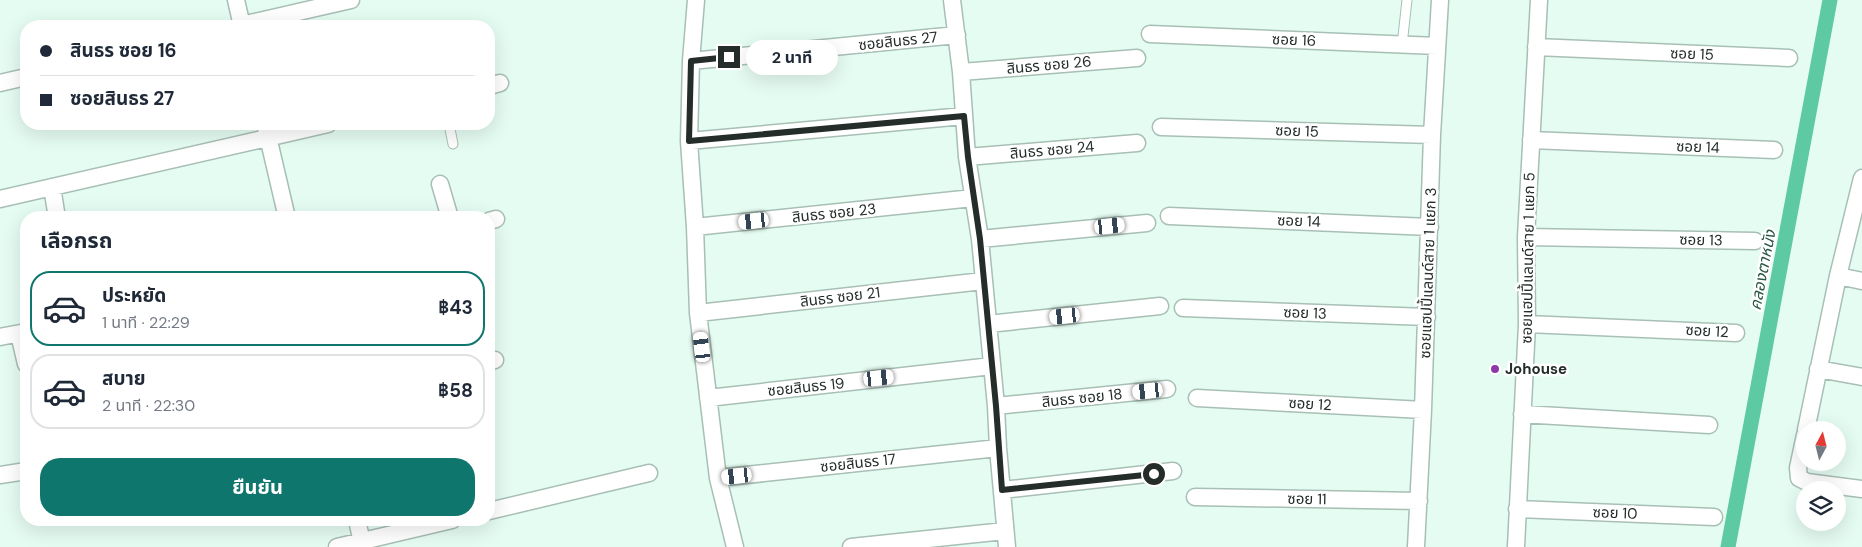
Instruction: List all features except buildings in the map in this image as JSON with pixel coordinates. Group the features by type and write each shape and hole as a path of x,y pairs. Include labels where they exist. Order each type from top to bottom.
{"street":[{"path":"236,0 239,20"},
{"path":"266,20 351,0"},
{"path":"696,0 691,61 689,141 698,313 718,478 735,547"},
{"path":"851,547 1006,539 996,406 980,239 968,157 961,72 952,0"},
{"name":"ซอยแฮปปี้แลนด์สาย 1 แยก 3","path":"1416,547 1420,501 1432,135 1440,0"},
{"name":"ซอยแฮปปี้แลนด์สาย 1 แยก 5","path":"1516,547 1527,324 1526,237 1539,0"},
{"name":"ซอย 16","path":"1150,34 1437,46"},
{"name":"ซอยสินธร 27","path":"691,61 957,35"},
{"name":"ซอย 15","path":"1536,47 1789,58"},
{"name":"สินธร ซอย 26","path":"961,72 1137,58"},
{"path":"0,83 20,78"},
{"path":"689,141 964,116"},
{"name":"ซอย 15","path":"1161,128 1432,135"},
{"path":"0,199 266,131 284,211"},
{"name":"ซอย 14","path":"1531,140 1774,150"},
{"name":"สินธร ซอย 24","path":"968,157 1137,143"},
{"path":"440,184 448,211"},
{"path":"1808,421 1838,276 1861,186"},
{"path":"52,187 56,211"},
{"name":"สินธร ซอย 23","path":"695,227 973,198"},
{"name":"ซอย 14","path":"1169,216 1430,227"},
{"path":"980,239 1147,223"},
{"name":"ซอย 13","path":"1526,237 1755,241"},
{"path":"1838,276 1862,281"},
{"name":"สินธร ซอย 21","path":"698,313 983,280"},
{"path":"988,324 1160,306"},
{"name":"ซอย 13","path":"1183,308 1427,317"},
{"name":"ซอย 12","path":"1527,324 1736,333"},
{"path":"0,337 20,333"},
{"name":"ซอยสินธร 19","path":"708,398 992,366"},
{"path":"1818,369 1862,377"},
{"name":"สินธร ซอย 18","path":"996,406 1167,389"},
{"name":"ซอย 12","path":"1198,398 1423,410"},
{"path":"1522,414 1709,425"},
{"name":"ซอยสินธร 17","path":"718,478 998,448"},
{"path":"1002,490 1173,471"},
{"path":"1798,471 1799,478 1807,482 1862,489"},
{"path":"0,475 20,472"},
{"path":"495,510 649,473"},
{"name":"ซอย 11","path":"1195,497 1420,501"},
{"name":"ซอย 10","path":"1517,509 1714,517"},
{"path":"358,526 363,544"},
{"path":"338,547 363,544 430,526"}],"lane":[{"path":"1402,45 1407,0"},
{"path":"450,130 454,144"}],"waterway":[{"name":"คลองตาหนัง","path":"1728,547 1830,0"}],"place":[{"name":"Johouse","path":"1495,369"}],"route":[{"path":"729,57 691,61 689,141 964,116 973,198 980,239 1002,490 1154,474"}]}
